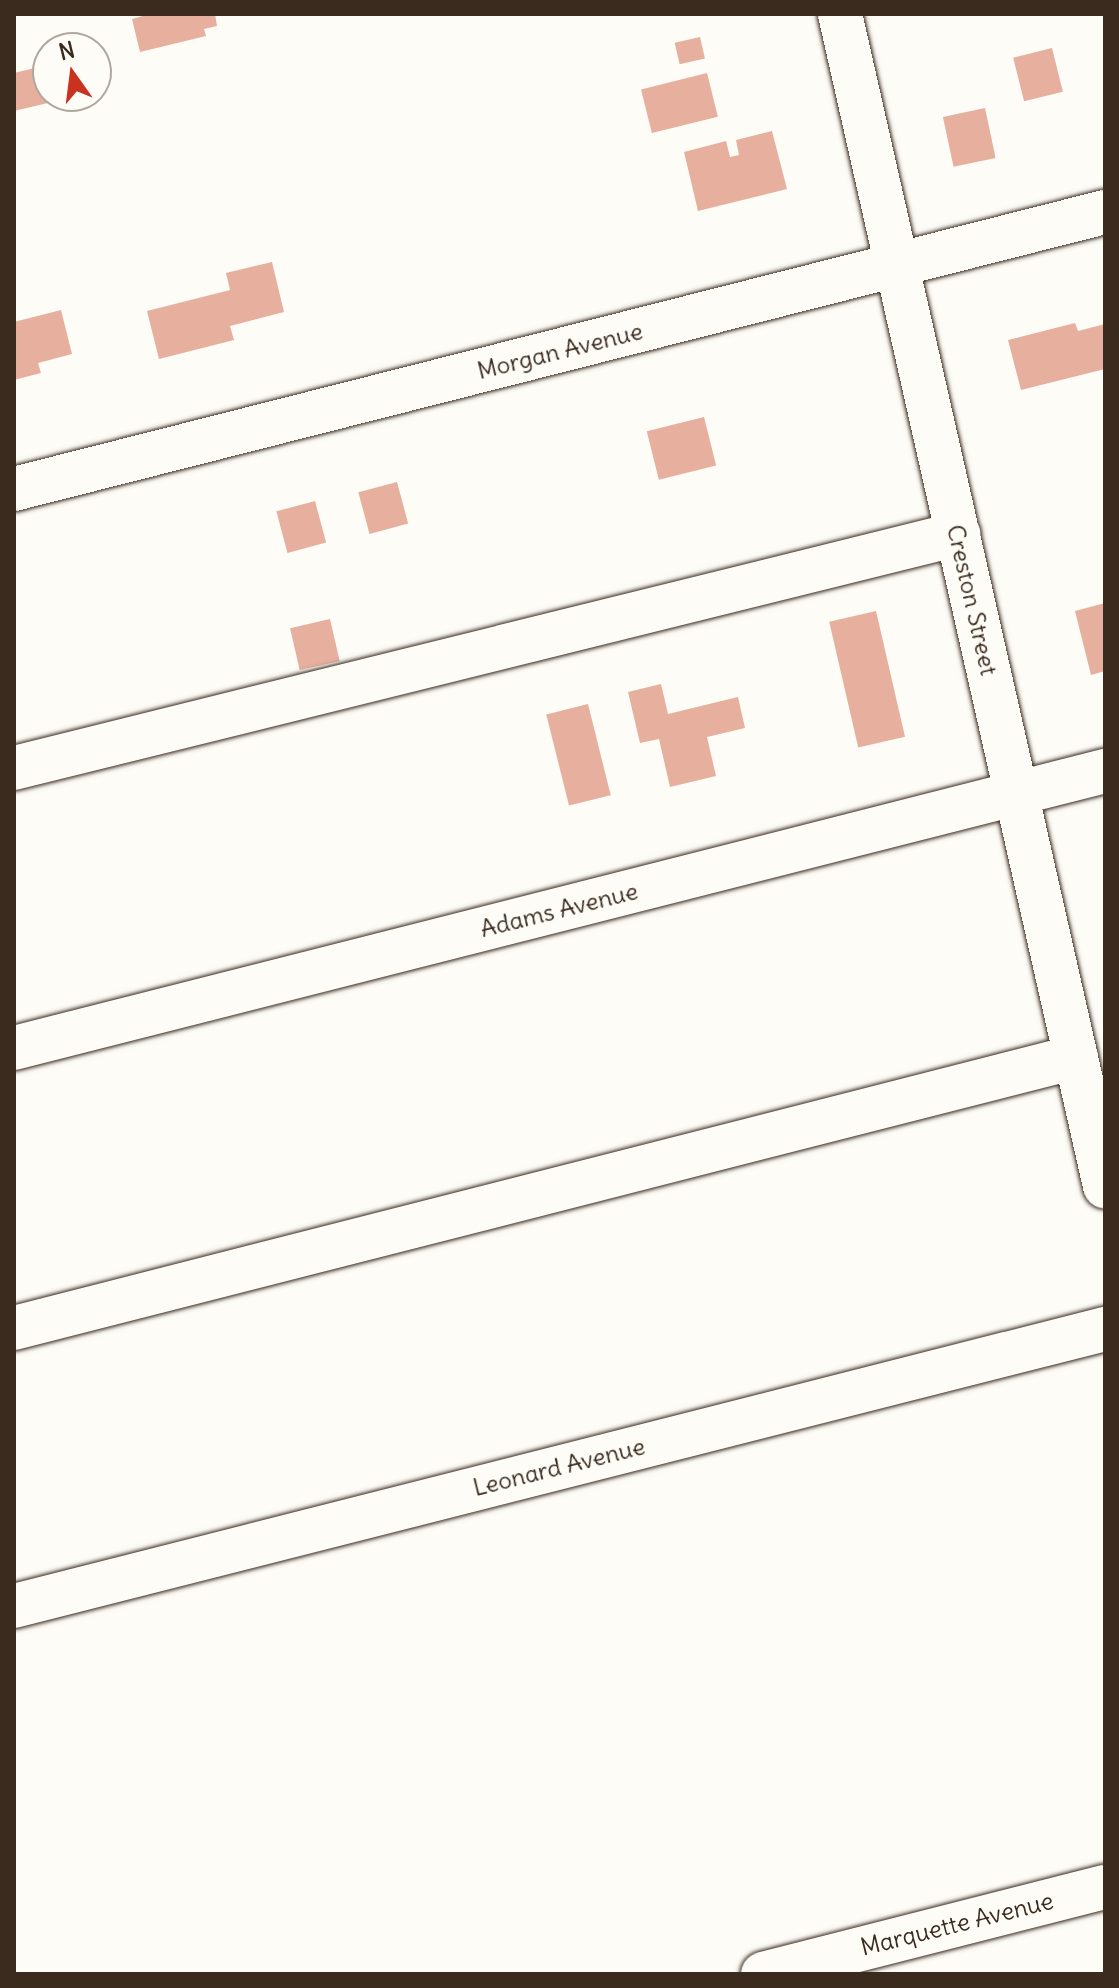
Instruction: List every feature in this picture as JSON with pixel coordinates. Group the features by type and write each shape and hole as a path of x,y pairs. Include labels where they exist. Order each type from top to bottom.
{"street":[{"name":"Creston Street","path":"840,14 1105,1186"},
{"name":"Morgan Avenue","path":"14,489 1105,212"},
{"path":"14,768 958,534"},
{"name":"Adams Avenue","path":"14,1048 1105,771"},
{"path":"14,1328 1076,1057"},
{"name":"Leonard Avenue","path":"14,1606 1105,1329"},
{"name":"Marquette Avenue","path":"763,1974 1105,1887"}],"building":[{"path":"150,14 215,14 217,26 204,29 206,36 140,52 132,19"},
{"path":"700,37 705,58 680,64 675,43"},
{"path":"1052,48 1063,92 1024,101 1013,58"},
{"path":"32,69 32,107 14,111 14,73"},
{"path":"707,73 718,117 652,133 641,89"},
{"path":"985,108 996,158 954,167 943,117"},
{"path":"772,131 787,189 698,211 684,152 726,141 730,157 739,155 736,140"},
{"path":"272,262 284,312 230,326 234,340 159,359 147,311 230,290 226,273"},
{"path":"61,310 72,354 38,363 41,373 14,380 14,322"},
{"path":"1075,323 1078,331 1105,324 1105,369 1021,390 1008,340"},
{"path":"704,417 716,466 659,480 647,431"},
{"path":"397,482 408,524 369,534 358,492"},
{"path":"315,501 326,543 287,553 276,511"},
{"path":"1105,603 1105,671 1091,675 1075,611"},
{"path":"876,611 905,737 858,747 829,622"},
{"path":"330,619 340,661 300,670 290,628"},
{"path":"661,684 668,714 738,697 745,728 707,737 716,776 670,787 659,739 640,743 628,692"},
{"path":"588,704 611,795 569,806 546,714"}]}
